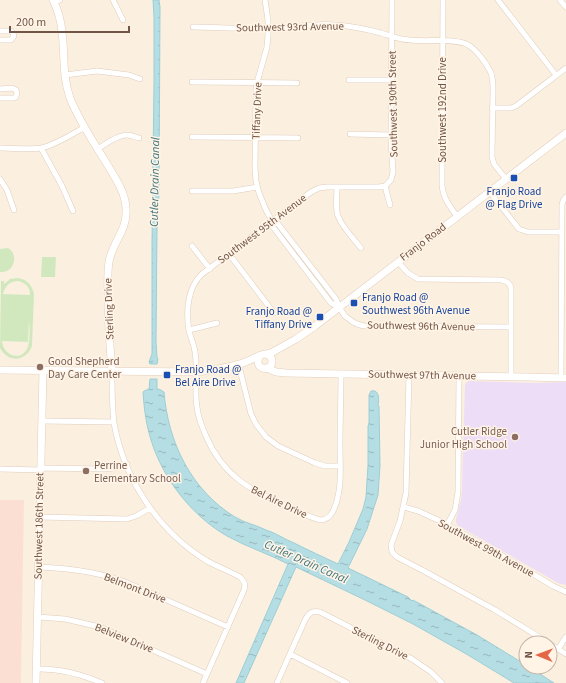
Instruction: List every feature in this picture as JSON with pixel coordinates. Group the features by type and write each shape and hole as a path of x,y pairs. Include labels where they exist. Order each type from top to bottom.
{"street":[{"path":"113,0 123,20"},
{"name":"Tiffany Drive","path":"265,0 268,28 267,47 257,83 256,96 255,168 257,187 264,206 272,221 278,224 290,239 336,299 339,307"},
{"name":"Southwest 190th Street","path":"385,186 391,180 394,167 391,135 392,0"},
{"name":"Southwest 192nd Drive","path":"443,0 442,185 445,200 457,216"},
{"path":"498,0 556,75"},
{"path":"560,0 566,7"},
{"name":"Sterling Drive","path":"55,1 62,31 65,75 71,98 85,127 122,190 126,208 124,225 112,251 108,267 108,319 114,422 119,443 126,464 136,484 150,508 170,531 190,549 208,561 240,577 244,583 244,590 228,627"},
{"name":"Southwest 93rd Avenue","path":"193,27 285,28 313,25 339,25 363,29 400,39 459,42 474,49 484,61 491,73 492,108"},
{"path":"0,31 11,31 14,36 11,40 0,40"},
{"path":"506,179 492,158 492,108 509,109 513,107 566,68"},
{"path":"65,75 97,71 129,75 140,79"},
{"path":"349,80 392,80"},
{"path":"192,82 297,83"},
{"path":"0,89 12,88 17,92 16,97 14,98 0,98"},
{"path":"0,148 41,148 55,144 85,127"},
{"name":"Franjo Road","path":"267,360 277,354 279,348 304,333 339,307 566,133"},
{"path":"98,149 123,135 128,134 139,138"},
{"path":"350,134 391,135"},
{"path":"192,137 298,138"},
{"path":"41,148 62,186 73,211"},
{"path":"0,179 14,210"},
{"path":"385,186 390,205"},
{"name":"Southwest 95th Avenue","path":"189,330 189,302 191,290 197,279 313,190 323,187 385,186"},
{"path":"192,191 233,191 257,187"},
{"path":"337,187 338,216 361,248"},
{"path":"490,192 520,230 528,232 562,232"},
{"path":"563,378 564,327 562,205 566,197"},
{"path":"192,246 210,269"},
{"path":"229,254 274,313"},
{"path":"398,262 409,274 420,279 501,280 508,282 512,290 510,376"},
{"name":"Southwest 96th Avenue","path":"339,307 348,319 360,325 511,327"},
{"path":"189,330 217,323"},
{"name":"Bel Aire Drive","path":"189,330 195,354 196,402 199,416 208,442 221,463 240,481 257,492 312,517 323,520 330,516 335,506 339,489 340,466"},
{"path":"0,370 196,372 212,370 249,360 267,360"},
{"path":"246,362 258,365 257,360 267,360"},
{"name":"Southwest 97th Avenue","path":"267,360 274,372 286,373 563,378"},
{"path":"238,364 251,414 256,424 266,437 278,446 314,463 324,466 340,466 341,374"},
{"name":"Southwest 186th Street","path":"36,683 43,370"},
{"path":"408,375 407,486 404,507 399,526 391,545 391,551 397,557 495,610 536,635"},
{"path":"447,525 455,510 458,492 460,376"},
{"path":"42,421 114,422"},
{"path":"0,469 105,469 126,464"},
{"name":"Southwest 99th Avenue","path":"404,507 418,511 447,525 566,592"},
{"path":"39,517 127,519 150,508"},
{"name":"Belmont Drive","path":"38,567 77,569 117,579 228,627"},
{"name":"Sterling Drive","path":"290,654 309,613 320,612 427,669 442,683"},
{"name":"Belview Drive","path":"38,617 65,619 100,627 207,674"},
{"path":"203,683 228,627"},
{"path":"566,637 558,649 566,654"},
{"path":"277,683 290,654 347,683"},
{"path":"36,670 51,669 68,672 85,676 102,683"}],"shaded area":[{"name":"Cutler Ridge Junior High School","path":"469,381 536,383 566,382 566,585 558,583 457,525 456,519 462,489 465,385"},
{"path":"0,500 24,500 21,683 0,683"}],"green space":[{"path":"8,248 13,253 14,263 7,271 0,272 0,249"},
{"path":"42,257 56,257 55,277 41,277"},
{"path":"17,278 26,281 32,287 34,294 32,346 26,355 17,359 3,353 0,348 1,281 4,281 4,284 10,279","holes":["18,281 27,286 30,295 3,294 8,284","29,321 30,330 27,349 20,355 12,355 5,350 2,341 28,342"]}],"water":[{"name":"Cutler Drain Canal","path":"153,0 159,0 160,7 157,364 150,364 149,362 152,354 154,82"},
{"name":"Cutler Drain Canal","path":"150,379 157,379 157,390 159,389 164,392 166,411 171,429 184,463 194,479 219,506 239,519 273,533 338,564 363,509 366,497 369,395 371,391 376,392 379,401 380,466 378,495 367,529 348,568 408,597 412,601 413,600 477,635 518,660 518,675 542,675 554,683 514,683 413,624 296,567 244,683 236,683 288,564 242,544 214,528 180,495 163,469 156,455 149,434 143,392 149,389"}],"place":[{"name":"Franjo Road @ Flag Drive","path":"514,178"},
{"name":"Franjo Road @ Southwest 96th Avenue","path":"354,303"},
{"name":"Franjo Road @ Tiffany Drive","path":"320,317"},
{"name":"Good Shepherd Day Care Center","path":"40,367"},
{"name":"Franjo Road @ Bel Aire Drive","path":"167,375"},
{"name":"Cutler Ridge Junior High School","path":"515,437"},
{"name":"Perrine Elementary School","path":"86,471"}]}
